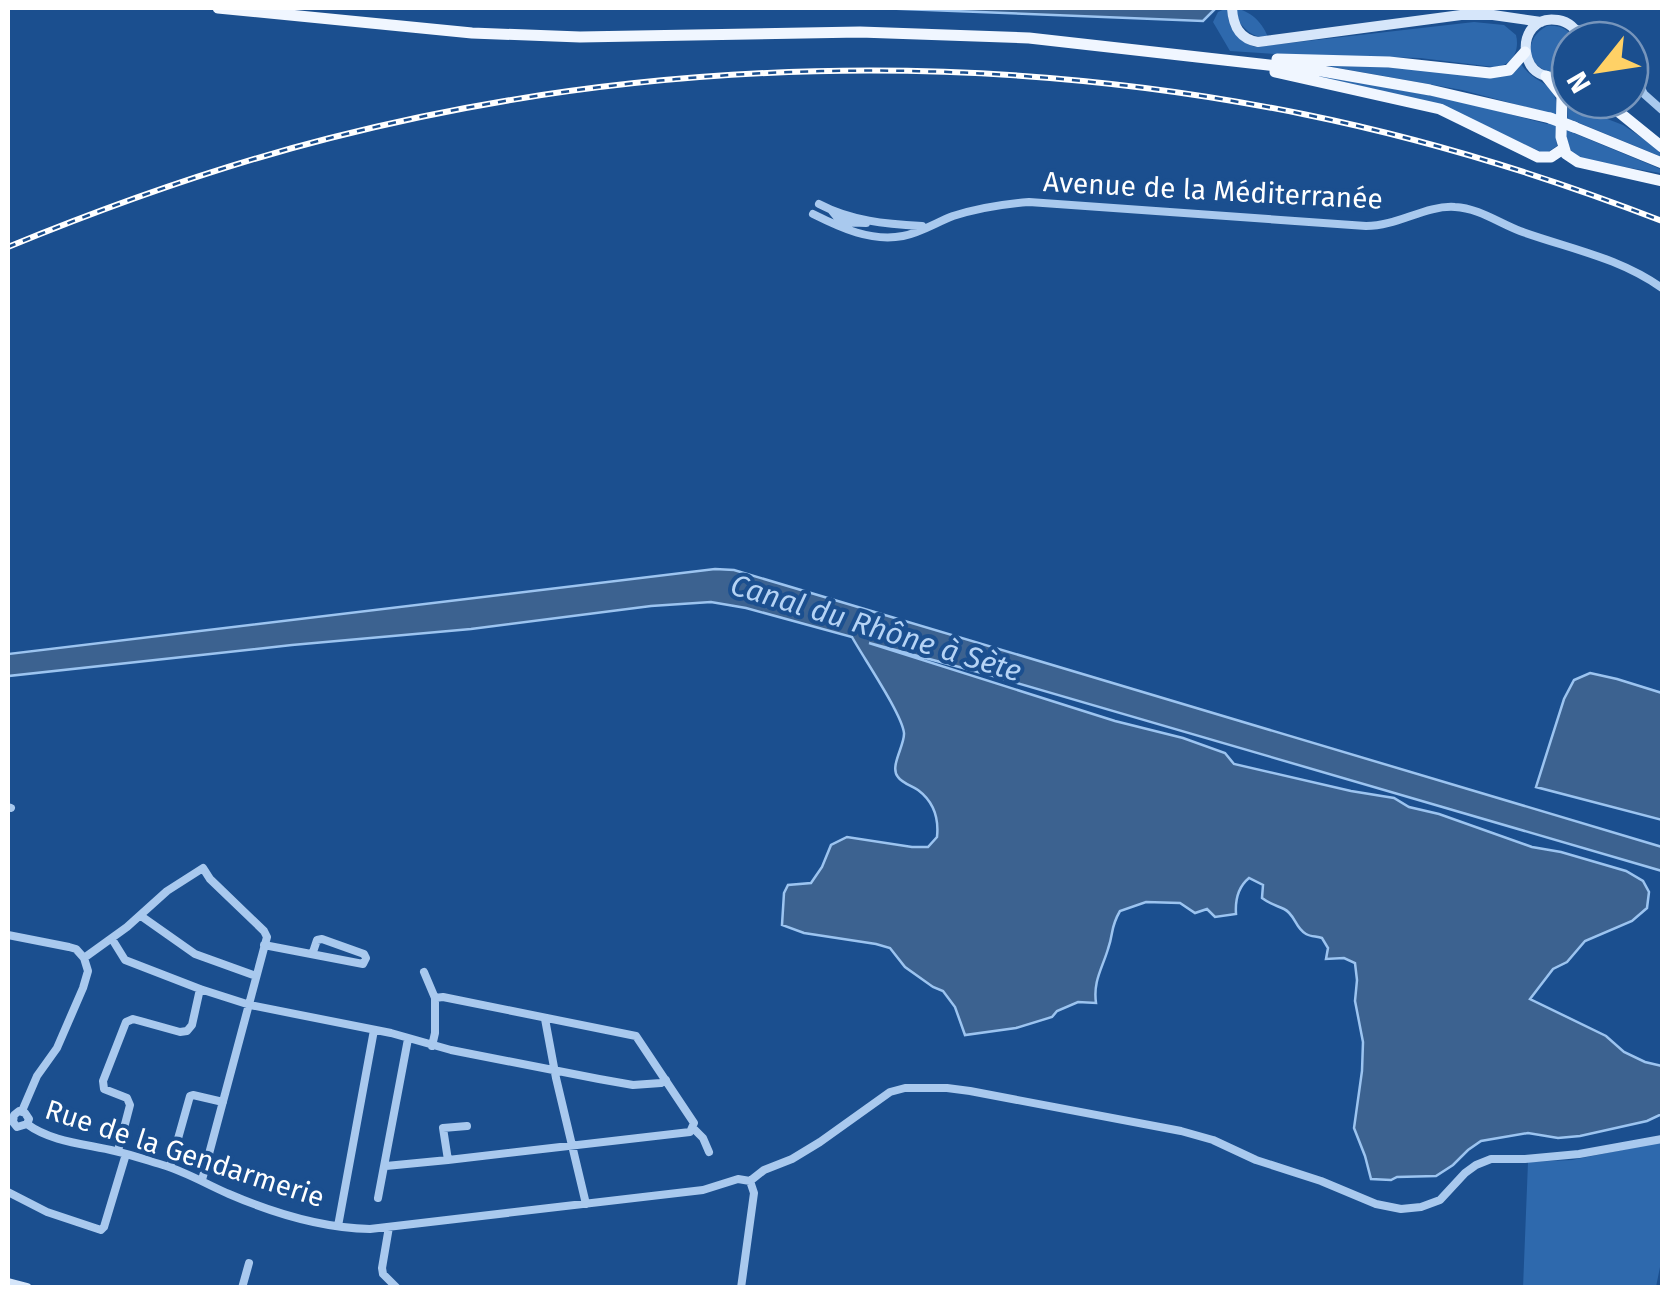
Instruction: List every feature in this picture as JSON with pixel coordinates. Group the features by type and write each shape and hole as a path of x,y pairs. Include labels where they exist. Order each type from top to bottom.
{"main road":[{"path":"218,8 472,33 614,37 906,32 1029,38 1218,58 1390,82 1483,102 1574,126 1662,163"},
{"path":"1218,58 1390,62 1490,73 1509,70 1526,47"},
{"path":"1218,58 1427,105 1538,157 1548,158 1563,149"},
{"path":"1546,76 1550,81"},
{"path":"1561,120 1563,149 1569,157 1662,181"},
{"path":"1629,120 1662,147"}],"street":[{"path":"1232,8 1232,20 1239,32 1258,42 1461,16 1550,21"},
{"path":"1506,18 1526,47 1534,70 1550,76"},
{"path":"1526,47 1532,30 1541,22"},
{"name":"Avenue de la Méditerranée","path":"814,214 872,236 899,237 994,205 1029,202 1366,226 1390,224 1436,208 1456,206 1629,267 1662,288"},
{"name":"Avenue de la Méditerranée","path":"819,204 876,223"},
{"name":"Avenue de la Méditerranée","path":"832,211 839,224"},
{"name":"Avenue de la Méditerranée","path":"839,224 926,226"},
{"path":"84,958 202,868 264,931 267,937 202,1180"},
{"path":"141,916 194,954 256,976"},
{"path":"8,935 76,949 84,958 88,974 57,1048 37,1076 22,1111"},
{"path":"112,939 125,960 250,1005 554,1071 632,1085 666,1080"},
{"path":"322,939 364,954 366,962 316,956 313,952 316,940 322,939"},
{"path":"264,945 313,952"},
{"path":"424,972 435,998 432,1046"},
{"path":"8,1192 48,1212 101,1230 122,1153 130,1102 104,1089 103,1081 126,1022 133,1019 187,1031 200,990"},
{"path":"386,1166 690,1132 693,1128 694,1123 636,1036 435,998"},
{"path":"544,1019 586,1204"},
{"path":"338,1226 374,1030"},
{"path":"378,1198 408,1038"},
{"name":"Rue de la Gendarmerie","path":"27,1124 70,1142 170,1167 266,1208 338,1226 370,1229 703,1190 738,1180 750,1181 820,1142 890,1092 916,1087 970,1091 1181,1131 1376,1204 1401,1209 1440,1200 1465,1173 1491,1160 1579,1154 1662,1139"},
{"path":"170,1167 190,1096 223,1102"},
{"path":"22,1111 28,1115 27,1124 17,1127 10,1120 22,1111"},
{"path":"448,1160 443,1128 467,1126"},
{"path":"693,1128 709,1152"},
{"path":"741,1288 754,1193 750,1181"},
{"path":"389,1227 382,1268 385,1283 397,1288"},
{"path":"242,1288 249,1263"},
{"path":"8,1282 27,1288"}],"shaded area":[{"path":"1227,8 1252,15 1261,25 1268,37 1254,35 1228,16 1237,36 1255,47 1474,22 1504,25 1516,35 1517,47 1510,61 1494,67 1420,58 1230,51 1213,22 1218,12"},
{"path":"1550,26 1550,71 1540,67 1531,52 1537,34"},
{"path":"1328,62 1498,77 1521,64 1550,90 1550,120 1557,120 1557,146 1545,154 1449,109 1345,87 1308,73 1460,101 1547,124 1549,113 1462,90 1327,66"},
{"path":"1567,120 1572,120 1571,132 1660,169 1660,173 1583,160 1571,152"},
{"path":"1572,120 1610,120 1623,125 1662,151 1662,157"},
{"path":"1662,1142 1662,1257 1656,1287 1523,1288 1528,1162 1572,1160"}],"water":[{"path":"877,8 1216,8 1203,21"},
{"name":"Canal du Rhône à Sète","path":"715,569 734,570 1662,847 1662,871 869,643 1115,721 1183,738 1225,753 1234,764 1394,798 1409,807 1532,847 1626,871 1643,881 1649,892 1647,908 1632,921 1585,941 1567,962 1553,969 1530,999 1606,1036 1624,1052 1662,1066 1662,1114 1580,1136 1558,1138 1528,1133 1481,1141 1436,1176 1371,1179 1354,1128 1363,1042 1355,1001 1355,963 1344,958 1326,959 1328,948 1322,938 1302,931 1288,911 1262,898 1263,885 1249,878 1238,894 1236,914 1215,917 1207,909 1195,913 1180,903 1146,902 1120,911 1097,982 1096,1003 1078,1002 1052,1017 1016,1028 965,1035 955,1007 943,991 905,967 890,948 804,933 782,925 788,885 811,883 831,845 847,837 928,847 937,837 937,823 928,800 896,773 904,738 902,724 852,637 746,608 711,602 651,606 471,629 8,676 8,654"},
{"path":"1590,673 1662,693 1662,820 1536,787 1564,699 1574,680"}],"railway":[{"path":"8,247 207,173 330,138 450,111 571,91 815,71 1061,79 1182,93 1303,114 1485,160 1662,221"}]}
